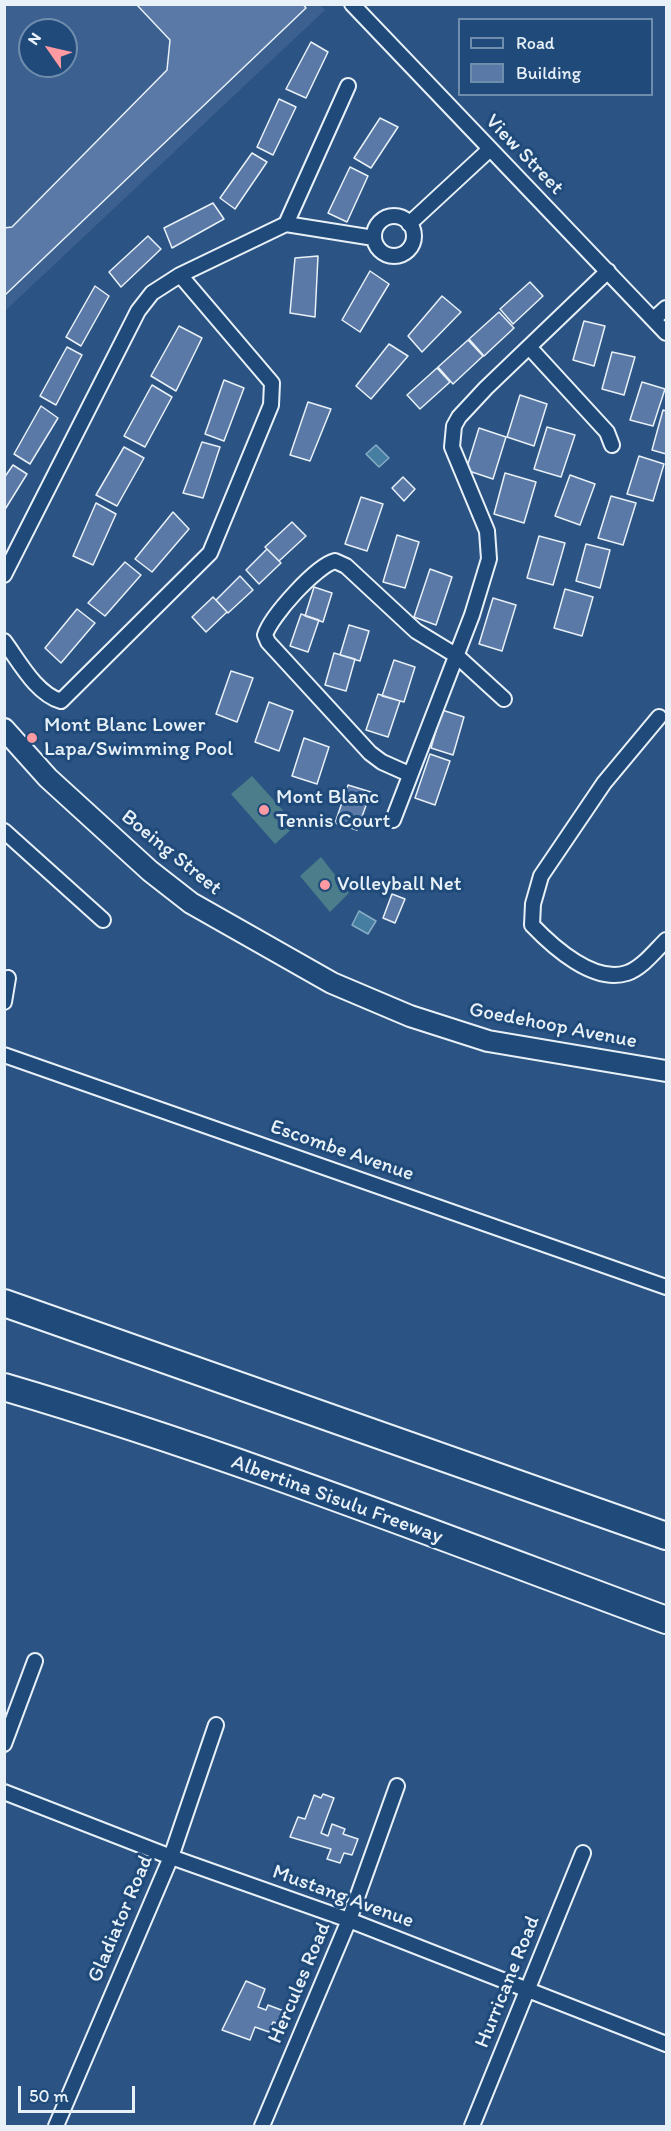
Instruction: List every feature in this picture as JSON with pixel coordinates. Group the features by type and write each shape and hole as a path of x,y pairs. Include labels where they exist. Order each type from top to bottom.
{"highway":[{"path":"4,1303 666,1536"},
{"name":"Albertina Sisulu Freeway","path":"4,1387 101,1416 318,1492 666,1620"}],"main road":[{"name":"Boeing Street","path":"4,729 48,778 150,871 191,903 332,983"},
{"name":"Goedehoop Avenue","path":"332,983 410,1016 488,1041 666,1071"}],"street":[{"name":"View Street","path":"352,4 666,333"},
{"path":"286,224 348,87"},
{"path":"409,224 489,150"},
{"path":"398,217 409,224 413,230 412,243 405,253 399,255 381,252 374,238 376,228 385,219 398,217"},
{"path":"4,575 138,311 152,293 180,275 286,224 374,238"},
{"path":"393,820 409,774 457,656 482,588 489,559 487,531 456,458 452,436 459,417 608,271"},
{"path":"4,641 43,691 61,701 200,567 210,553 271,405 272,383 180,275"},
{"path":"654,320 666,308"},
{"path":"529,347 607,432 612,445"},
{"path":"409,774 382,762 370,753 268,642 267,628 274,617 319,570 336,561 346,566 416,631 457,656 504,699"},
{"path":"659,717 604,783 541,876 533,904 532,925 555,949 582,965 614,975 634,969 666,940"},
{"path":"6,836 103,920"},
{"path":"4,1002 8,978"},
{"name":"Escombe Avenue","path":"4,1055 666,1287"},
{"path":"4,1744 35,1661"},
{"name":"Gladiator Road","path":"56,2127 171,1857 216,1725"},
{"name":"Hercules Road","path":"262,2127 349,1920 397,1786"},
{"name":"Mustang Avenue","path":"4,1792 171,1857 349,1920 666,2044"},
{"name":"Hurricane Road","path":"472,2127 583,1853"}],"shaded area":[{"path":"5,5 320,5 325,10 5,311"},
{"path":"376,445 389,458 379,467 366,454"},
{"path":"359,911 376,921 368,934 352,925"}],"green space":[{"name":"Mont Blanc Tennis Court","path":"252,776 296,825 275,844 231,794"},
{"name":"Volleyball Net","path":"321,857 349,893 330,912 300,876"}],"building":[{"path":"136,4 303,4 306,8 4,296 4,228 12,227 167,70 170,40"},
{"path":"311,42 328,52 306,98 286,89"},
{"path":"279,99 296,107 273,155 257,147"},
{"path":"380,118 398,127 371,168 354,158"},
{"path":"252,153 267,162 235,209 220,198"},
{"path":"350,167 368,176 347,222 328,213"},
{"path":"213,203 224,219 172,248 164,228"},
{"path":"148,236 161,249 121,287 109,272"},
{"path":"318,256 315,317 290,313 295,258"},
{"path":"370,271 389,284 360,332 342,320"},
{"path":"530,282 543,296 513,324 500,309"},
{"path":"95,286 109,296 81,346 66,337"},
{"path":"442,296 461,312 422,352 408,336"},
{"path":"499,312 514,328 484,356 469,339"},
{"path":"584,321 605,326 594,366 573,360"},
{"path":"179,326 202,338 176,391 151,376"},
{"path":"468,340 483,356 453,384 438,367"},
{"path":"389,344 408,356 371,399 356,386"},
{"path":"67,347 82,355 56,405 40,396"},
{"path":"612,352 635,357 624,395 602,389"},
{"path":"437,368 450,382 420,409 407,395"},
{"path":"224,380 244,388 224,441 205,434"},
{"path":"642,382 665,389 653,426 630,420"},
{"path":"152,385 172,397 145,447 124,436"},
{"path":"520,395 547,404 534,446 507,437"},
{"path":"308,402 331,409 310,461 290,455"},
{"path":"41,406 58,418 30,464 14,454"},
{"path":"663,410 666,411 666,454 652,450"},
{"path":"547,427 575,435 561,477 534,469"},
{"path":"479,428 506,437 493,479 466,470"},
{"path":"202,442 220,447 203,498 183,493"},
{"path":"124,447 144,458 117,506 96,495"},
{"path":"639,456 664,464 653,501 627,494"},
{"path":"13,465 27,474 4,511 4,478"},
{"path":"505,473 536,482 524,523 494,514"},
{"path":"570,475 595,484 580,525 555,516"},
{"path":"403,477 415,489 404,501 392,488"},
{"path":"611,496 636,503 623,545 598,538"},
{"path":"361,497 383,504 367,551 345,544"},
{"path":"96,503 116,514 93,565 73,556"},
{"path":"173,512 189,529 152,572 135,559"},
{"path":"292,522 306,536 279,561 265,547"},
{"path":"397,535 419,542 405,588 383,582"},
{"path":"539,536 565,543 553,585 527,578"},
{"path":"586,544 610,550 600,588 576,581"},
{"path":"267,549 281,563 259,584 246,570"},
{"path":"125,562 141,575 105,616 88,603"},
{"path":"430,569 452,577 436,625 414,617"},
{"path":"240,576 253,590 228,613 216,600"},
{"path":"314,587 332,593 323,622 305,616"},
{"path":"565,589 593,597 582,636 554,628"},
{"path":"213,597 227,612 206,632 192,617"},
{"path":"493,598 516,605 502,651 479,644"},
{"path":"77,609 95,623 61,663 45,648"},
{"path":"301,614 319,620 308,652 290,646"},
{"path":"349,625 369,631 360,661 340,655"},
{"path":"334,653 355,659 346,691 325,685"},
{"path":"394,660 415,667 404,702 382,696"},
{"path":"231,671 253,678 237,722 216,714"},
{"path":"378,694 400,701 388,737 366,730"},
{"path":"269,702 293,711 279,751 255,742"},
{"path":"442,710 464,717 453,755 431,748"},
{"path":"304,738 329,747 317,784 292,776"},
{"path":"430,754 450,761 435,805 415,798"},
{"path":"348,785 371,792 357,830 335,823"},
{"path":"392,894 405,899 395,923 383,918"},
{"path":"323,1794 334,1798 321,1833 328,1836 332,1824 345,1829 343,1834 358,1839 352,1855 344,1853 340,1863 327,1859 331,1849 290,1837 298,1817 305,1819 314,1795 321,1798"},
{"path":"246,1981 265,1989 258,2007 266,2010 268,2005 284,2011 279,2024 273,2022 269,2032 255,2027 250,2040 222,2030"}],"place":[{"name":"Mont Blanc Lower Lapa/Swimming Pool","path":"32,738"},
{"name":"Mont Blanc Tennis Court","path":"264,810"},
{"name":"Volleyball Net","path":"325,885"}]}
